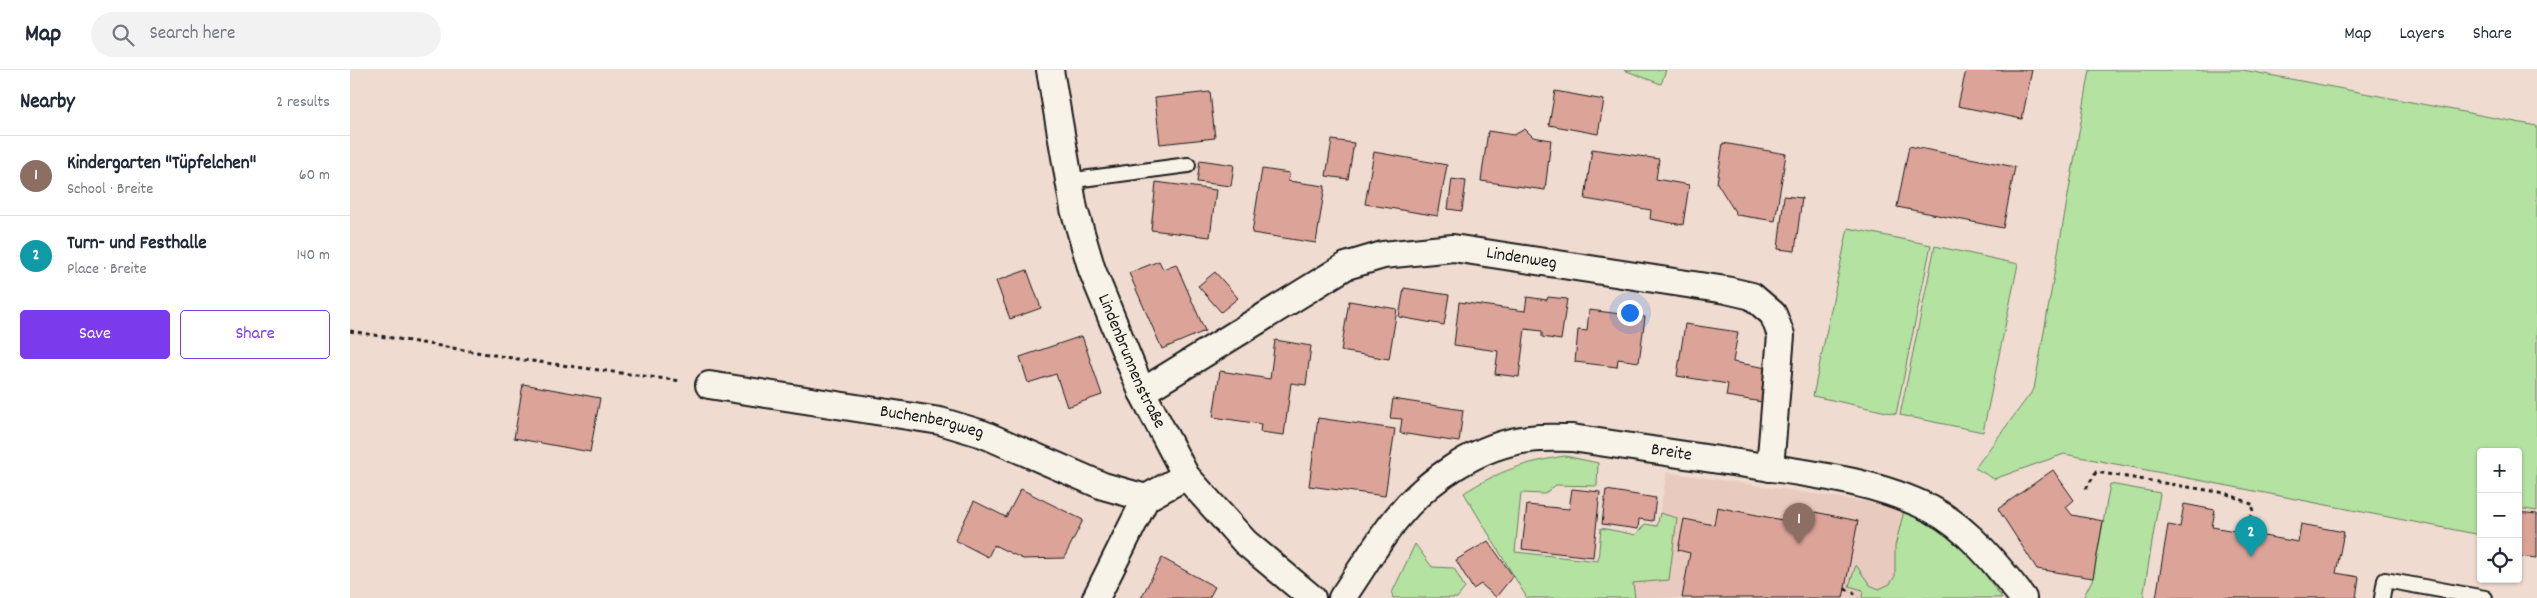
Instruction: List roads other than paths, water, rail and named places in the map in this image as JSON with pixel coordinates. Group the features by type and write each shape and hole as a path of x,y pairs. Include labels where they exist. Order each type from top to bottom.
{"street":[{"name":"Lindenbrunnenstraße","path":"1050,70 1067,181 1092,270 1142,392 1186,476 1245,542 1312,598"},
{"name":"Lindenweg","path":"1142,392 1346,266 1384,255 1452,248 1726,290 1752,296 1773,314 1781,335 1770,468"},
{"name":"Buchenbergweg","path":"709,385 940,421 983,434 1103,486 1146,498"},
{"name":"Breite","path":"1342,598 1396,519 1423,490 1455,467 1488,450 1529,439 1572,438 1846,480 1895,493 1932,510 1965,532 1997,566 2023,598"},
{"path":"1096,598 1146,498 1186,476"}],"lane":[{"path":"1067,181 1188,165"},
{"path":"2382,598 2385,580 2485,598"}],"place":[{"name":"Kindergarten \"Tüpfelchen\"","path":"1799,544"},
{"name":"Turn- und Festhalle","path":"2251,557"}]}
